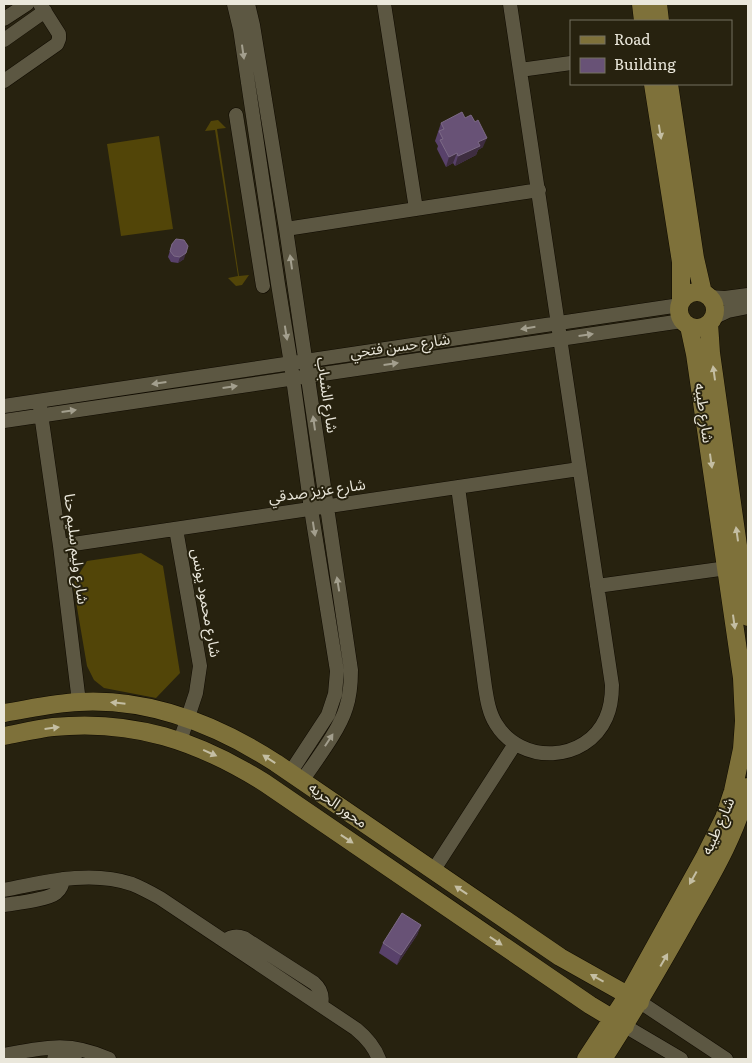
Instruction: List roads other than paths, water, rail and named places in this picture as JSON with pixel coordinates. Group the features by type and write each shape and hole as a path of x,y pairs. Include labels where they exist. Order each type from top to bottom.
{"main road":[{"path":"641,4 644,20"},
{"path":"658,4 660,20"},
{"name":"شارع طيبه","path":"652,85 681,262 683,314 695,354 738,560 746,582 748,617"},
{"path":"669,85 694,258 706,295 715,307 711,321 700,328 683,314 687,295 692,293 706,295"},
{"name":"شارع طيبه","path":"634,998 718,831 737,777 743,735 744,692 738,560 711,353 711,321"},
{"name":"محور الحريه","path":"4,714 32,708 79,702 108,702 154,709 219,731 244,744 296,777 560,957 634,998"},
{"name":"محور الحريه","path":"4,736 52,727 85,725 119,727 152,732 208,752 233,764 264,783 619,1023"},
{"name":"شارع طيبه","path":"603,1059 619,1023 725,851 748,793"},
{"name":"شارع طيبه","path":"586,1059 619,1023"}],"street":[{"path":"4,19 27,4"},
{"name":"شارع الشباب","path":"234,4 240,29 276,275 298,363 307,376 349,656 350,696 341,721 296,777"},
{"name":"شارع الشباب","path":"248,4 286,229 298,363 292,378 335,660 336,682 328,715 296,777"},
{"path":"384,4 416,209"},
{"path":"458,487 490,712 504,735 525,749 547,754 559,753 581,746 591,739 606,720 612,697 612,685 510,4"},
{"path":"4,40 42,8 59,34 57,44 4,81"},
{"path":"520,70 570,63"},
{"path":"236,115 263,286"},
{"path":"286,229 538,190"},
{"path":"706,295 725,298 748,296"},
{"path":"711,321 728,312 748,307"},
{"name":"شارع حسن فتحي","path":"4,421 40,408 298,363 558,323 683,314"},
{"name":"شارع حسن فتحي","path":"4,406 40,408 307,376 560,339 683,314"},
{"name":"شارع وليم سليم حنا","path":"40,408 60,546 79,702"},
{"name":"شارع عزيز صدقي","path":"60,546 579,469"},
{"name":"شارع محمود يونس","path":"176,529 200,666 196,693 180,741"},
{"path":"597,586 738,560"},
{"path":"433,871 515,744"},
{"path":"4,890 64,879 98,878 114,880 146,890 321,1005 366,1037 374,1047 379,1059"},
{"path":"4,906 52,896 61,887 64,879"},
{"path":"634,998 726,1059"},
{"path":"619,1023 681,1059"},
{"path":"4,1055 56,1046 82,1049 110,1059"},
{"path":"54,1059 75,1059"}]}
